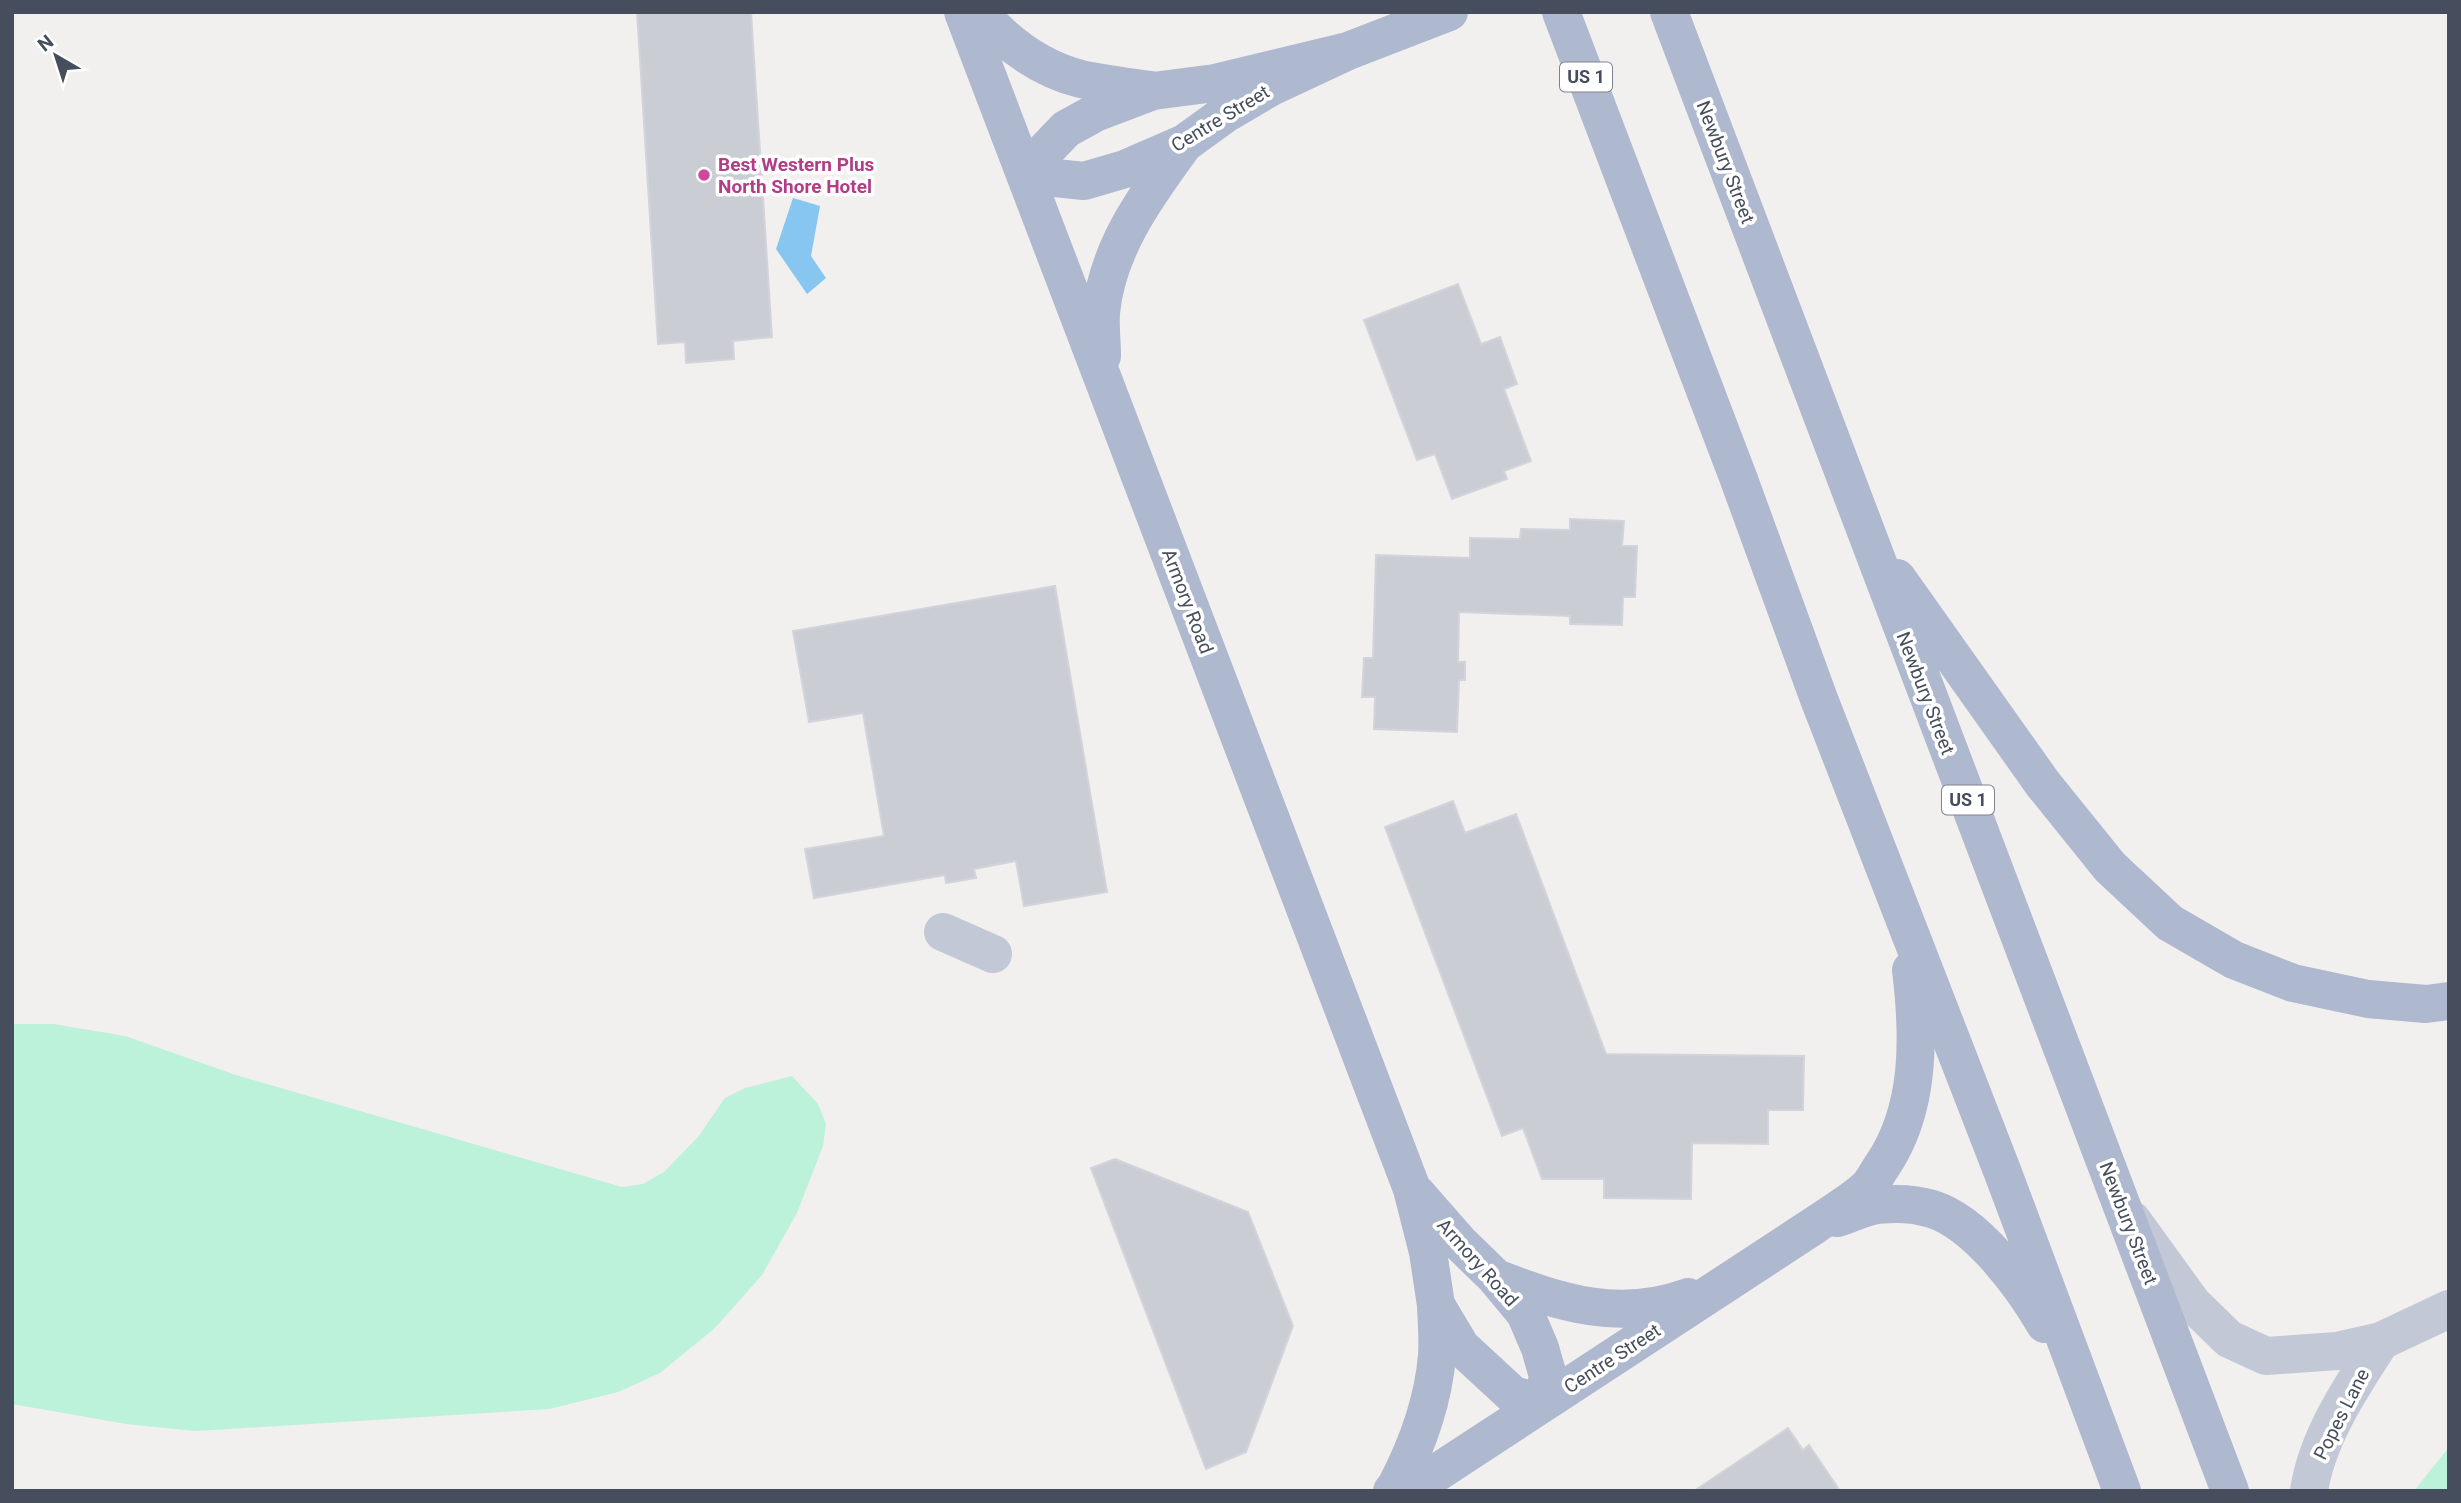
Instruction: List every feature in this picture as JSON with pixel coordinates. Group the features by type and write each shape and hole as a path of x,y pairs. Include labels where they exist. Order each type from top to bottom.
{"main road":[{"name":"Armory Road","path":"963,12 1412,1189 1428,1252 1436,1305 1461,1347 1488,1373 1513,1395 1543,1403 1548,1376 1541,1348 1525,1313 1412,1189"},
{"path":"979,12 990,25 1029,58 1079,79 1153,90"},
{"name":"Centre Street","path":"1026,175 1084,181 1125,169 1185,143 1225,114 1271,87 1348,51 1449,12"},
{"name":"US 1","path":"1562,12 2122,1491"},
{"name":"Newbury Street","path":"1669,12 2230,1491"},
{"name":"Centre Street","path":"1026,175 1066,129 1095,113 1153,90 1215,83 1348,51"},
{"path":"1103,379 1101,312 1112,262 1141,204 1185,143"},
{"path":"1867,537 2043,784 2110,867 2170,923 2234,960 2293,983 2368,999 2426,1004 2449,1001"},
{"name":"Centre Street","path":"1409,1491 1815,1225 1868,1187 1891,1154 1905,1118 1915,1074 1916,1010 1905,921"},
{"name":"Centre Street","path":"1815,1225 1877,1205 1905,1204 1933,1209 1965,1225 2032,1301 2086,1396"},
{"path":"1494,1277 1538,1294 1587,1308 1639,1310 1685,1298 1735,1277"},
{"path":"1392,1491 1416,1448 1429,1402 1437,1356 1436,1305"}],"street":[{"path":"943,932 993,954"},
{"name":"Popes Lane","path":"2124,1210 2192,1303 2228,1339 2266,1356 2337,1351 2381,1341 2449,1309"},
{"name":"Popes Lane","path":"2309,1491 2312,1471 2335,1419 2381,1341"}],"green space":[{"path":"12,1024 53,1024 125,1036 236,1075 622,1187 643,1184 664,1172 698,1137 725,1098 745,1088 792,1076 818,1104 826,1124 823,1146 797,1213 762,1275 715,1328 660,1373 618,1392 549,1409 196,1431 126,1424 12,1404"},
{"path":"2449,1447 2449,1491 2414,1491"}],"water":[{"path":"793,198 820,206 811,256 826,278 807,294 776,249"}],"building":[{"name":"Best Western Plus North Shore Hotel","path":"637,12 751,12 772,337 733,341 734,359 686,363 685,342 658,344"},
{"path":"1458,284 1481,344 1500,337 1517,384 1504,389 1531,461 1504,471 1507,479 1452,499 1435,454 1417,460 1364,320"},
{"path":"1570,519 1624,521 1622,546 1637,546 1635,597 1623,597 1622,625 1570,624 1570,616 1459,612 1458,662 1465,662 1465,680 1459,680 1457,732 1374,729 1375,697 1362,697 1364,658 1373,658 1376,555 1470,558 1470,538 1520,539 1521,529 1570,530"},
{"path":"1055,586 1107,892 1024,906 1016,861 974,869 976,878 946,883 945,875 814,898 805,849 884,836 863,713 809,722 793,631"},
{"path":"1453,801 1465,833 1516,814 1606,1054 1804,1056 1803,1110 1768,1110 1768,1144 1692,1143 1691,1199 1604,1198 1604,1179 1542,1179 1523,1128 1502,1136 1385,827"},
{"path":"1115,1159 1248,1212 1293,1326 1246,1452 1206,1469 1091,1168"},
{"path":"1788,1428 1803,1450 1809,1445 1840,1491 1694,1491"}],"place":[{"name":"Best Western Plus North Shore Hotel","path":"704,175"}]}
